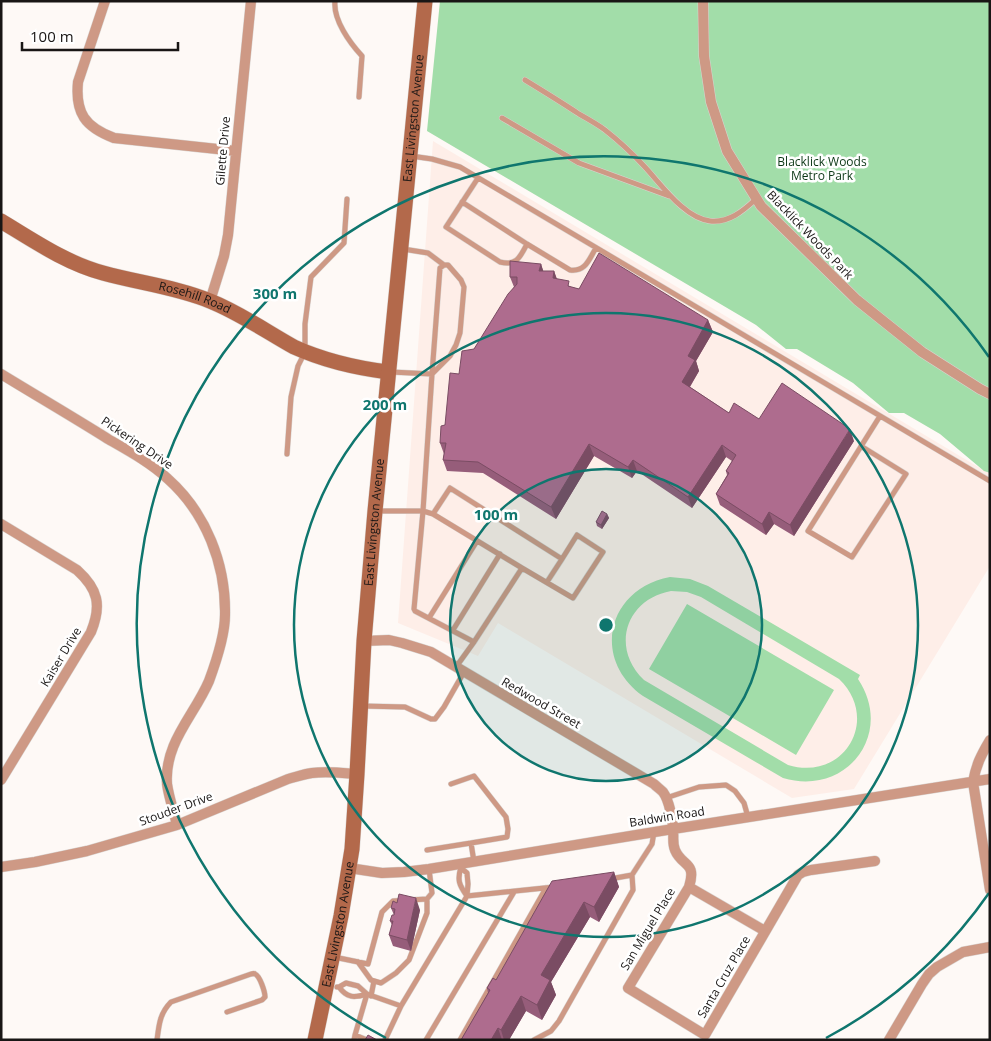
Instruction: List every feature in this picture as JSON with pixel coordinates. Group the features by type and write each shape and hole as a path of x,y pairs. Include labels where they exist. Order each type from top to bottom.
{"main road":[{"name":"East Livingston Avenue","path":"315,1040 332,986 332,957 344,902 352,849 358,774 364,641 375,511 425,1"},
{"name":"Rosehill Road","path":"1,221 64,258 83,266 102,273 210,301 305,352 356,368 388,372"}],"street":[{"path":"104,1 78,82 77,95 84,118 102,134 114,138 236,151"},
{"name":"Gilette Drive","path":"210,301 224,256 228,235 251,1"},
{"name":"Blacklick Woods Park","path":"703,1 704,56 711,102 727,151 756,198 857,300 922,352 990,394"},
{"name":"Pickering Drive","path":"1,374 143,460 168,478 189,501 204,526 217,554 226,616 220,648 212,672 203,694 172,747 168,763 167,785 177,825"},
{"name":"Kaiser Drive","path":"1,780 91,632 98,609 92,587 77,570 2,527"},
{"name":"Redwood Street","path":"364,641 389,640 431,652 654,784 664,793 666,798"},
{"path":"990,740 975,768 973,782 990,890"},
{"name":"Stouder Drive","path":"1,867 87,851 177,825 288,779 313,773 358,774"},
{"name":"Baldwin Road","path":"349,868 382,873 461,866 474,862 654,832 990,779"},
{"path":"666,798 673,829"},
{"name":"San Miguel Place","path":"673,829 675,849 690,867 692,873 688,887 628,988 705,1035"},
{"name":"Santa Cruz Place","path":"705,1035 798,875 811,870 875,861"},
{"name":"Santa Cruz Place","path":"688,887 765,931"},
{"path":"888,1040 922,984 936,967 963,952 990,946"}],"lane":[{"path":"335,1 339,21 350,43 362,56 359,97"},
{"path":"524,80 604,130 645,166 678,203 694,215 709,221 721,221 741,212 756,198"},
{"path":"502,118 579,162 672,197"},
{"path":"410,156 432,159 460,167 990,481"},
{"path":"478,178 446,227 500,262 507,264 514,263 520,257 527,244"},
{"path":"287,454 291,396 298,366 305,352 305,324 311,277 344,243 348,199"},
{"path":"462,202 570,270 577,271 584,268 596,248"},
{"path":"388,372 432,374 450,356 460,333 464,287 461,280 448,265 444,265 428,253 401,248"},
{"path":"444,265 440,268 423,511 413,606 415,611 474,642"},
{"path":"860,446 906,474 852,557 808,530 860,446 880,416"},
{"path":"433,514 450,488 562,559"},
{"path":"375,511 423,511 433,514 573,598 603,552 577,535 547,582"},
{"path":"429,618 478,541"},
{"path":"453,630 500,554"},
{"path":"361,706 406,707 431,719 435,719 444,707 474,642 522,568"},
{"path":"427,850 507,838 506,817 474,776 451,784"},
{"path":"666,798 699,787 726,785 735,791 744,803 748,817"},
{"path":"534,1040 551,1031 559,1020 633,890 632,876 652,844 654,832"},
{"path":"471,843 474,862"},
{"path":"385,1040 401,1006 467,896 468,873 461,866 458,874 460,886 467,896"},
{"path":"357,962 371,980 381,983 396,973 409,960 427,913 427,899 432,893 429,869"},
{"path":"603,880 632,876"},
{"path":"467,896 556,887"},
{"path":"460,1040 546,888"},
{"path":"426,1040 514,892"},
{"path":"332,957 368,964 382,912 393,901 427,899"},
{"path":"157,1040 160,1019 164,1009 171,1002 250,974 258,976 265,997 262,1000 227,1012"},
{"path":"366,1040 354,1037 374,981"},
{"path":"332,986 346,983 358,986 369,995 401,1006"},
{"path":"332,986 344,994 356,997 369,995"}],"shaded area":[{"path":"433,141 990,474 990,566 854,789 792,798 498,623 478,656 398,623"}],"green space":[{"name":"Blacklick Woods Metro Park","path":"440,1 990,1 990,473 984,471 940,434 904,413 889,413 853,383 797,349 786,349 756,325 427,131"},
{"path":"670,577 690,579 708,586 860,675 858,679 868,700 871,720 867,740 858,756 844,770 826,778 806,781 783,778 643,696 627,681 616,663 612,645 613,627 620,610 632,595 649,584","holes":["671,591 687,592 701,597 839,679 851,695 857,712 856,728 850,743 840,756 826,764 808,768 788,765 644,680 634,667 628,654 626,640 628,626 634,614 643,604 656,596"]},
{"path":"687,604 834,690 796,755 649,669"}],"building":[{"path":"599,253 708,320 688,356 695,360 682,382 729,413 734,403 759,419 782,383 850,429 790,525 769,512 762,524 716,494 729,473 726,471 736,455 722,445 688,497 633,460 628,467 589,444 551,507 478,462 443,460 446,443 440,443 441,426 445,425 450,373 459,374 462,351 474,349 508,294 517,284 517,277 510,277 510,261 541,264 539,271 554,271 553,278 569,281 568,286 579,289"},
{"path":"602,511 607,514 601,525 596,522"},
{"path":"614,872 594,907 584,902 541,975 550,980 537,1005 521,996 501,1030 498,1028 491,1040 461,1040 490,990 487,988 493,978 496,980 552,881"},
{"path":"399,894 416,898 407,940 389,935 393,921 390,921 395,909 391,908 393,901 397,903"},
{"path":"368,1035 377,1040 365,1040"}]}
